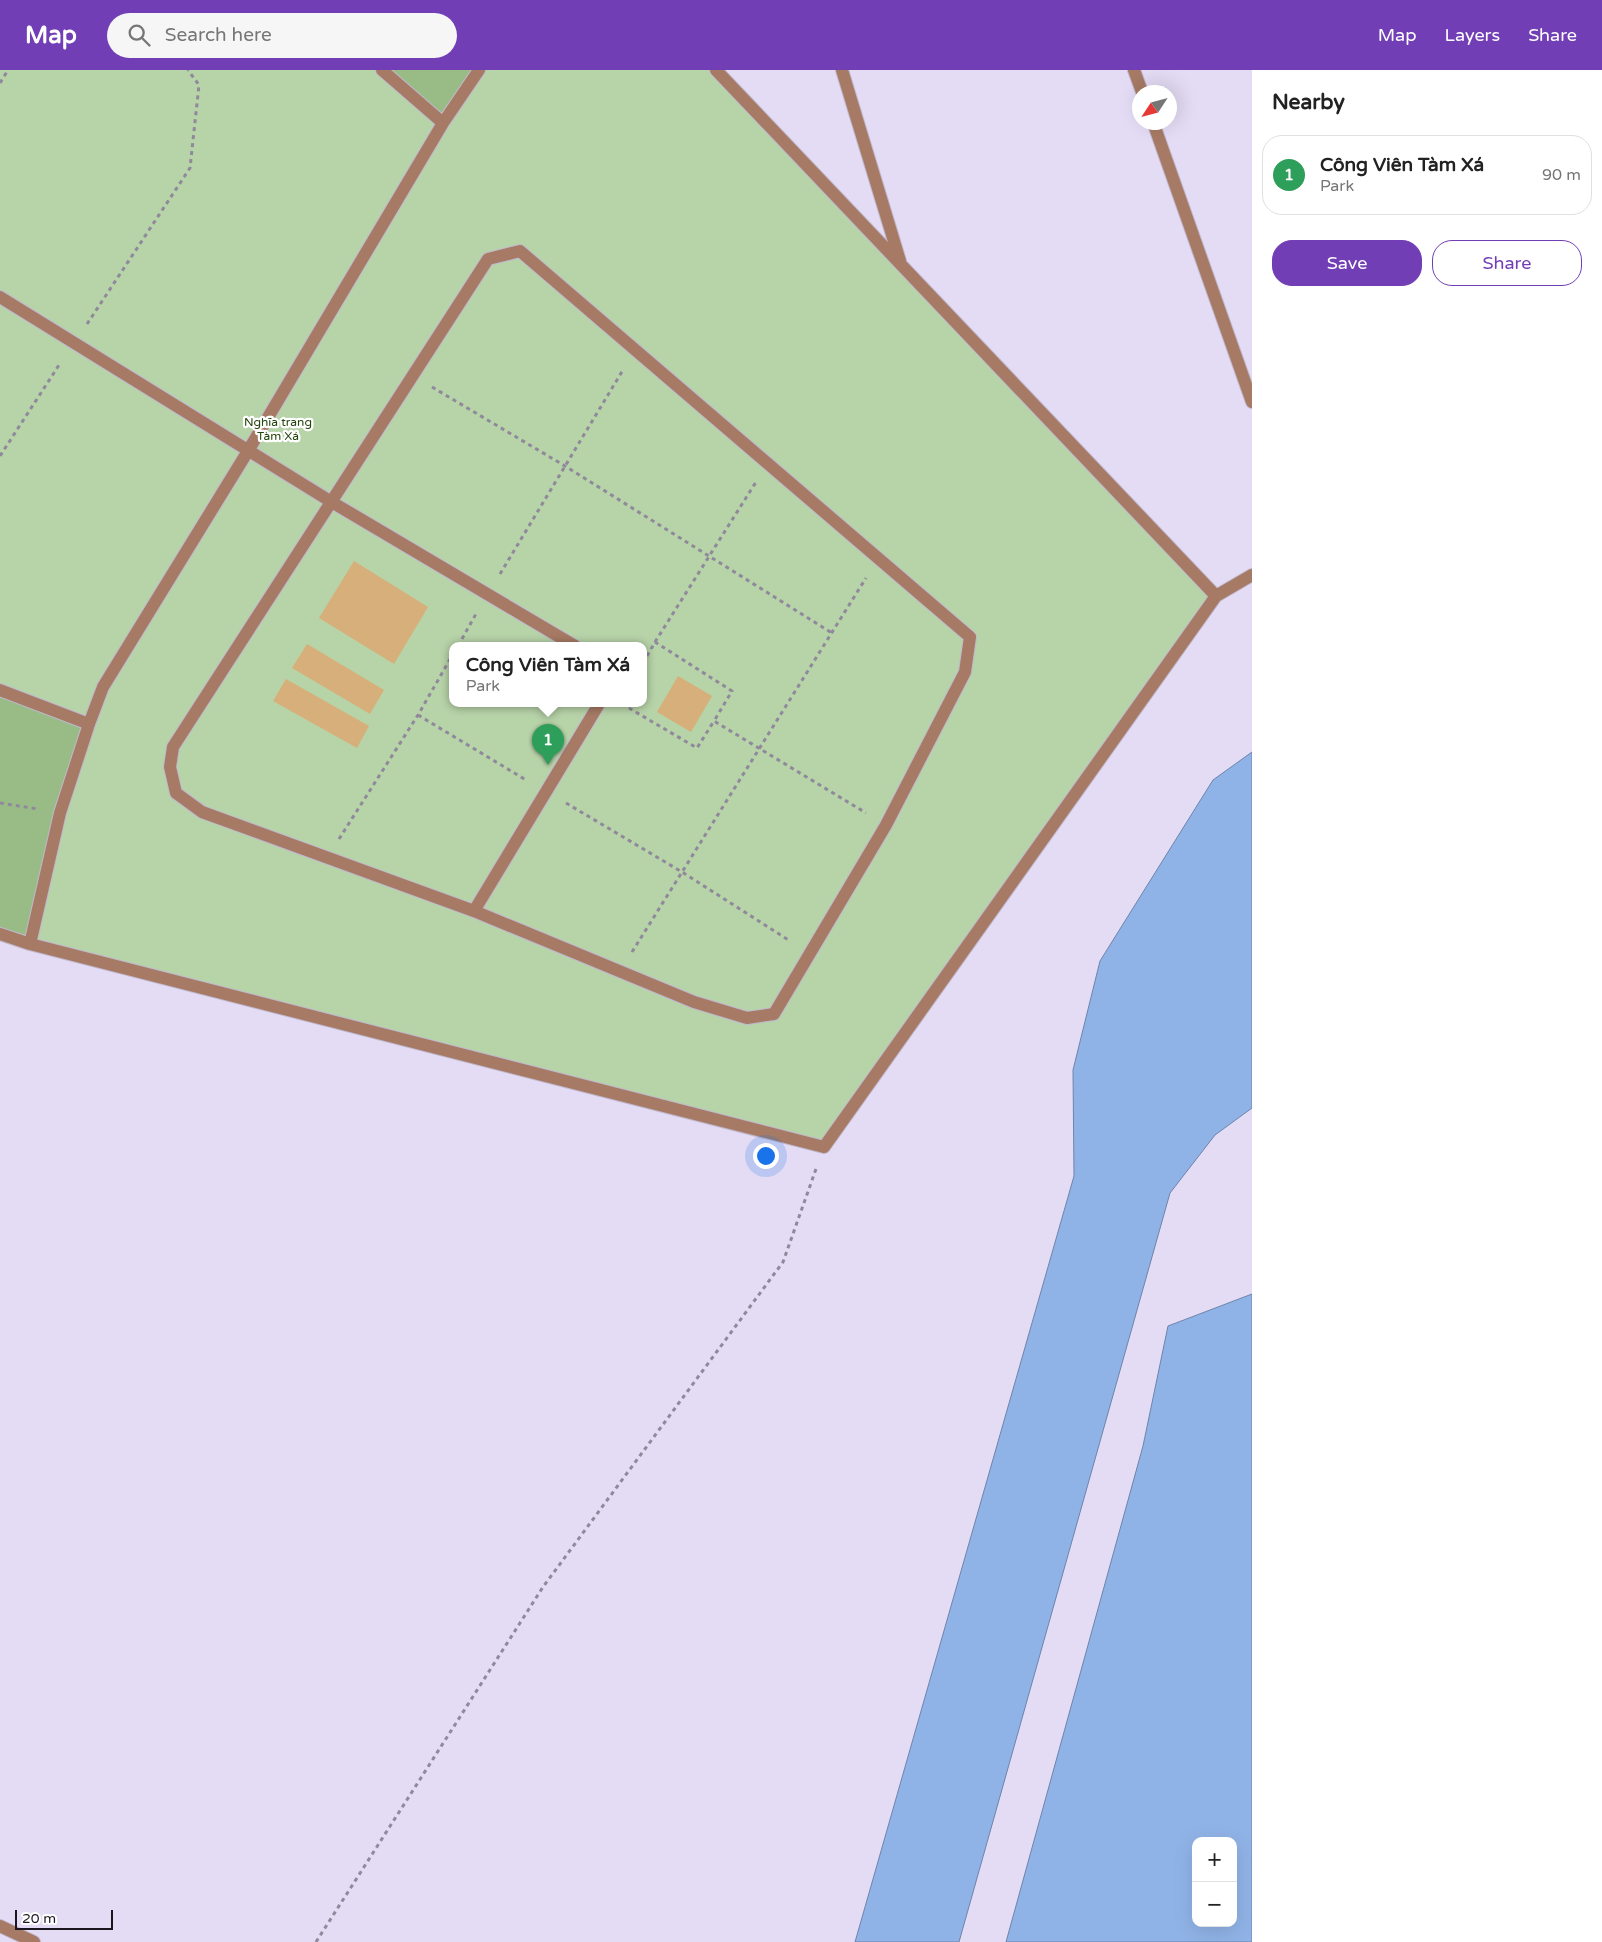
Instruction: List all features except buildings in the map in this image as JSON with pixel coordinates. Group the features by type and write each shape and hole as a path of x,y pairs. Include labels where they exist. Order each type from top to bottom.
{"street":[{"path":"382,70 443,123"},
{"path":"30,944 60,813 103,687 248,451 443,123 480,70"},
{"path":"716,70 1216,596"},
{"path":"842,70 901,264"},
{"path":"1134,70 1139,85"},
{"path":"1155,130 1252,402"},
{"path":"520,251 635,350 970,637 965,672 886,825 774,1014 747,1018 694,1002 474,911 202,812 176,794 170,767 173,748 330,501 488,258 520,251"},
{"path":"0,297 330,501 567,642"},
{"path":"0,934 30,944 824,1147 1216,596 1252,575"},
{"path":"0,690 89,724"},
{"path":"474,911 597,707"},
{"path":"0,1926 34,1942"}],"path":[{"path":"0,83 8,70"},
{"path":"0,456 190,168 199,85 188,70"},
{"path":"460,642 635,350"},
{"path":"412,376 564,466 832,633"},
{"path":"647,656 768,464"},
{"path":"620,972 878,558"},
{"path":"627,707 697,748 732,691 655,642"},
{"path":"327,857 418,715 449,661"},
{"path":"418,715 682,872 810,954"},
{"path":"714,721 886,825"},
{"path":"0,803 60,813"},
{"path":"316,1942 543,1587 783,1262 824,1147"}],"green space":[{"name":"Nghĩa trang Tàm Xá","path":"0,70 711,70 1216,596 824,1147 0,934"},
{"path":"382,70 480,70 443,123"},
{"path":"0,690 89,724 30,944 0,934"}],"water":[{"path":"1252,752 1252,1108 1215,1135 1170,1193 959,1942 855,1942 1074,1176 1073,1070 1100,961 1213,780"},
{"path":"1252,1294 1252,1942 1006,1942 1143,1446 1168,1326"}],"place":[{"name":"Công Viên Tàm Xá","path":"548,765"}]}
